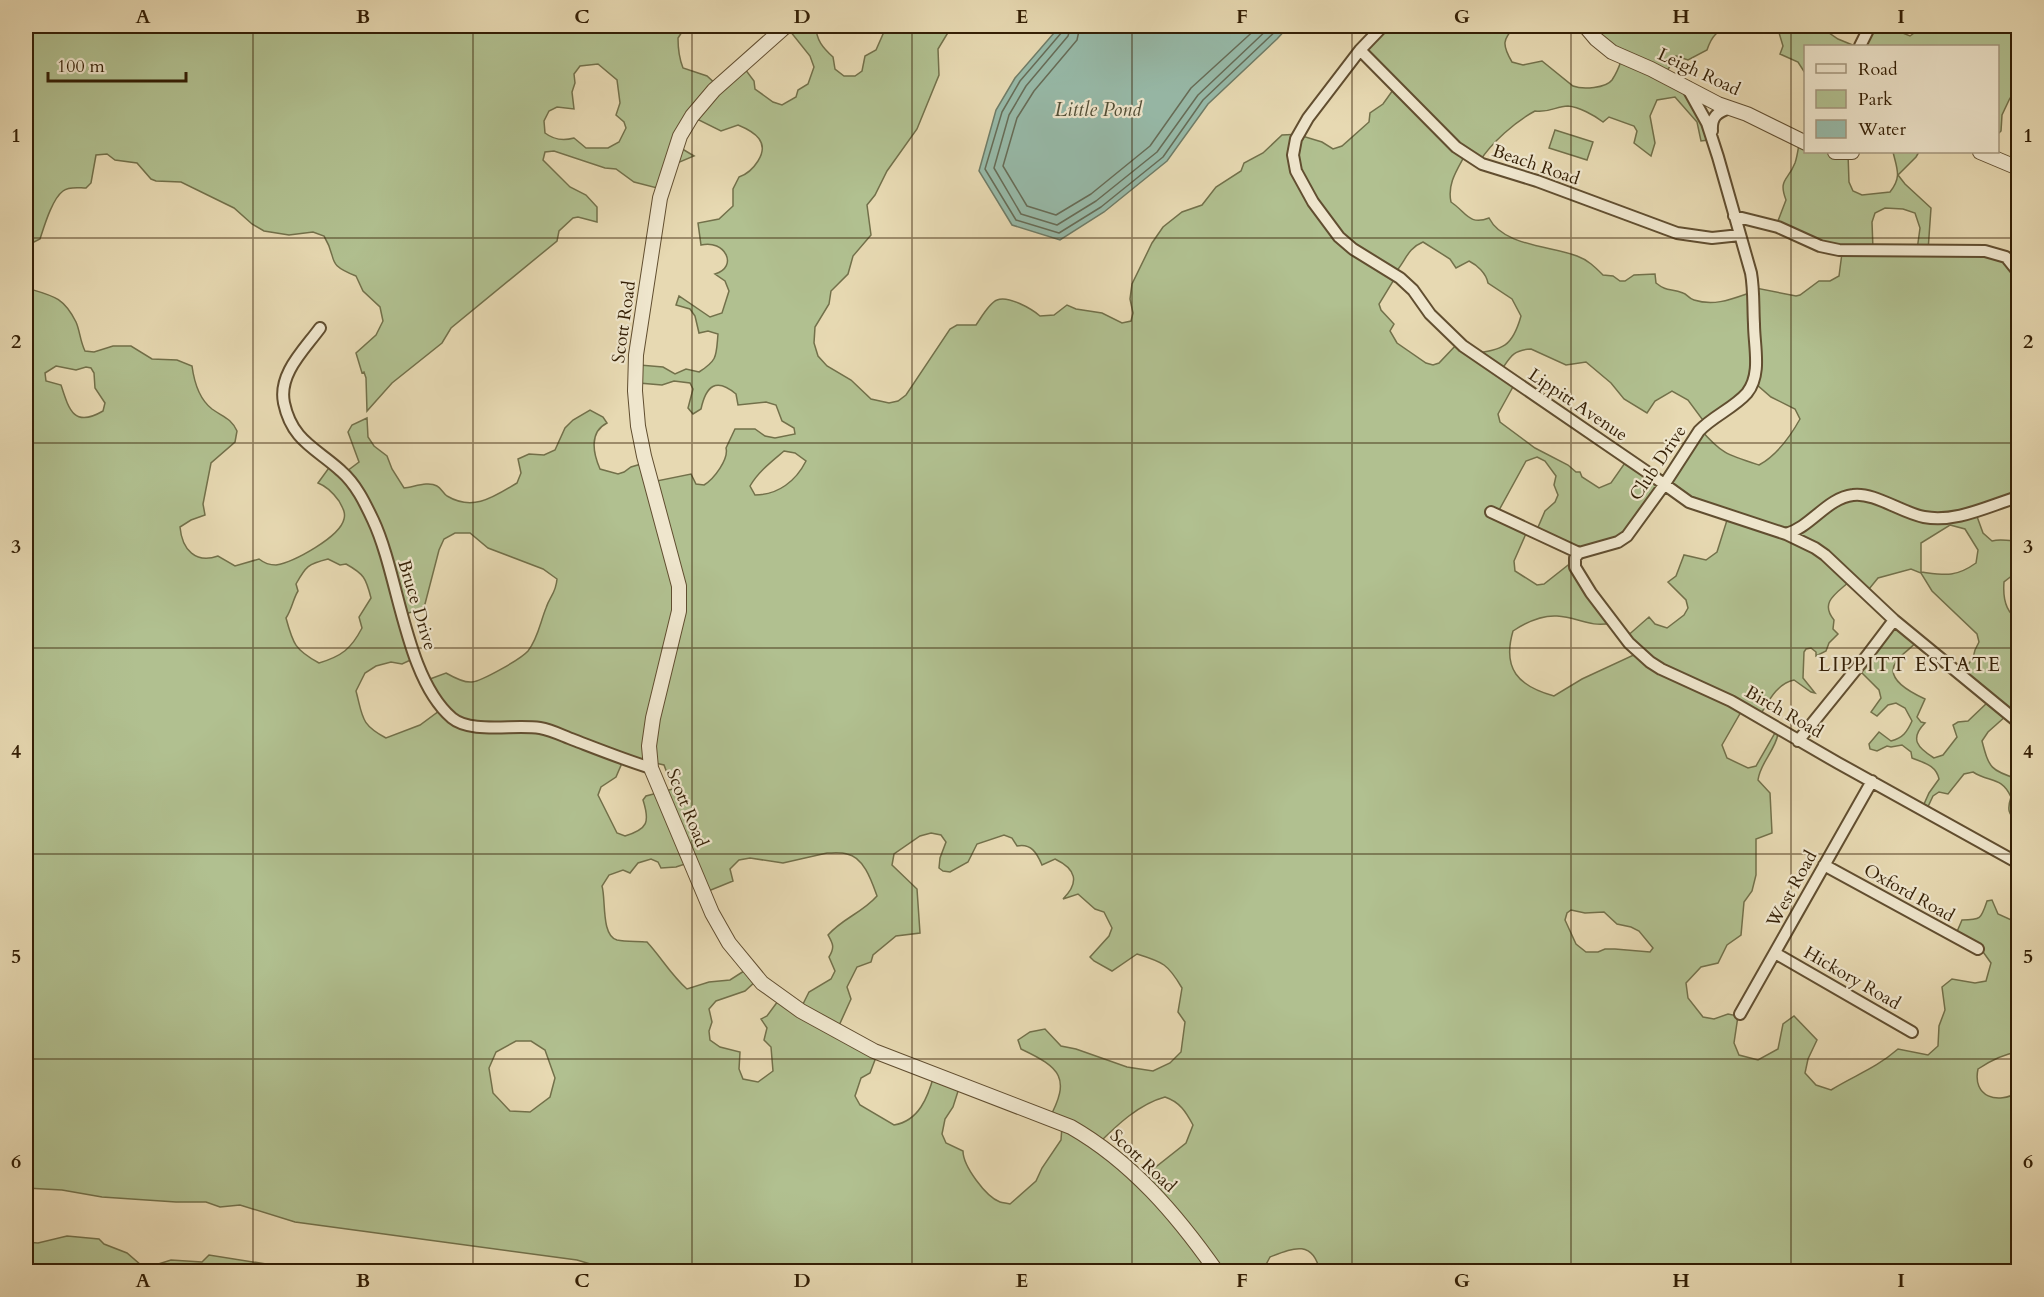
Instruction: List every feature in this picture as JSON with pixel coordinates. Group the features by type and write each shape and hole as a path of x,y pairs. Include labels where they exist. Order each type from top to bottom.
{"street":[{"name":"Scott Road","path":"786,26 714,90 692,116 680,136 660,198 636,355 634,391 638,426 679,586 679,611 653,718 649,746 651,768 712,913 729,943 762,983 801,1011 874,1051 1071,1127 1094,1140 1140,1179 1169,1210 1217,1272"},
{"name":"Lippitt Avenue","path":"1383,26 1360,50 1308,118 1296,140 1293,154 1296,171 1313,202 1339,237 1353,249 1401,278 1437,321 1463,346 1689,502 1786,534 1825,555 1894,620 2019,722"},
{"name":"Leigh Road","path":"1585,26 1612,52 1688,87 1718,104 1747,114 1804,142"},
{"path":"1860,45 1870,26"},
{"name":"Beach Road","path":"1360,50 1456,147 1482,164 1537,181 1677,233 1712,238 1740,235"},
{"name":"Club Drive","path":"1579,553 1617,542 1627,536 1665,485 1699,430 1745,396 1754,380 1756,362 1754,290 1713,141 1707,123 1688,87"},
{"name":"Club Drive","path":"1713,141 1712,121 1721,111 1730,108"},
{"path":"1982,153 2019,168"},
{"path":"1734,216 1778,227 1820,246 1839,250 1966,250 1996,253 2006,257 2019,272"},
{"name":"Bruce Drive","path":"320,328 285,380 283,391 286,410 292,426 302,441 342,472 356,488 366,505 384,548 417,662 429,688 443,708 462,725 483,728 519,725 543,728 651,768"},
{"path":"1786,534 1805,526 1838,499 1856,494 1905,512 1932,518 1962,515 2019,497"},
{"path":"1491,512 1579,553"},
{"name":"Birch Road","path":"1579,553 1575,563 1577,571 1606,616 1630,645 1661,669 1731,701 1798,741 2019,863"},
{"path":"1798,741 1894,620"},
{"name":"West Road","path":"1740,1014 1872,781"},
{"name":"Oxford Road","path":"1824,865 1978,950"},
{"name":"Hickory Road","path":"1775,953 1912,1032"}],"green space":[{"path":"26,26 693,26 684,29 678,38 683,68 707,76 718,86 742,65 754,81 755,89 773,102 782,105 796,97 798,90 808,84 814,67 810,56 786,26 816,26 821,43 833,57 835,69 844,76 855,76 862,71 865,56 876,50 883,34 878,26 952,26 938,49 939,75 917,129 887,171 875,195 867,205 871,235 853,256 848,274 831,291 829,304 815,327 814,343 818,356 827,366 851,380 871,399 889,403 898,401 906,395 950,329 957,325 976,325 988,307 997,300 1013,301 1040,316 1054,315 1067,305 1076,309 1102,313 1122,323 1131,321 1132,284 1152,243 1163,227 1182,212 1202,205 1216,187 1241,171 1244,163 1263,153 1282,135 1302,134 1302,136 1322,142 1333,149 1342,146 1369,122 1370,113 1383,104 1393,90 1364,52 1379,26 1516,26 1505,42 1506,51 1512,62 1523,65 1542,61 1573,86 1588,88 1609,83 1621,61 1586,26 1731,26 1716,34 1707,50 1688,60 1676,56 1667,71 1702,111 1708,140 1701,141 1697,122 1675,97 1657,100 1650,116 1655,143 1651,156 1634,143 1637,131 1634,126 1609,117 1603,122 1586,112 1568,106 1535,111 1505,133 1480,161 1465,155 1450,189 1451,202 1472,219 1489,218 1496,227 1516,240 1577,256 1603,275 1613,276 1620,281 1625,281 1634,275 1655,274 1656,283 1660,286 1683,293 1692,299 1710,303 1725,301 1755,291 1756,288 1796,296 1819,281 1830,281 1839,276 1842,253 1776,226 1786,200 1783,184 1795,163 1799,144 1804,144 1804,153 1848,154 1849,182 1853,191 1862,195 1890,192 1894,187 1897,168 1893,153 1918,153 1898,175 1931,208 1928,251 1999,256 2018,270 2018,496 1975,511 1983,533 1992,541 2018,540 2018,571 2004,582 2004,587 2008,608 2018,619 2018,726 2006,716 1988,732 1982,741 1992,767 2018,779 2018,822 2010,814 2011,797 2007,790 1999,783 1973,772 1964,774 1948,794 1939,792 1933,796 1925,813 1920,813 1929,793 1939,779 1935,771 1929,765 1912,758 1911,752 1902,745 1887,746 1877,751 1870,749 1869,744 1879,732 1891,741 1895,740 1904,734 1912,721 1905,708 1896,703 1888,705 1877,716 1871,712 1881,698 1879,690 1859,670 1896,624 1917,641 1898,659 1893,668 1896,680 1901,685 1925,699 1917,717 1925,723 1917,734 1918,743 1924,751 1934,758 1943,755 1957,737 1953,725 1968,721 1989,701 1961,674 1973,658 1979,642 1977,634 1932,591 1921,573 1911,569 1878,578 1865,594 1850,581 1831,598 1829,603 1828,608 1834,620 1833,629 1838,634 1829,643 1826,651 1816,656 1816,652 1811,648 1804,652 1803,678 1815,693 1794,680 1787,682 1772,696 1757,720 1741,712 1722,745 1727,758 1748,768 1756,766 1775,733 1778,734 1758,780 1770,793 1772,833 1756,839 1756,875 1752,891 1744,902 1741,935 1727,945 1718,963 1701,967 1686,983 1688,998 1703,1017 1714,1019 1728,1014 1738,1016 1734,1043 1739,1055 1758,1060 1778,1049 1783,1024 1794,1016 1817,1040 1808,1059 1805,1073 1816,1085 1831,1090 1873,1067 1898,1049 1928,1055 1938,1046 1939,1026 1945,1010 1942,987 1952,979 1975,983 1986,981 1991,963 1981,949 1956,934 1962,920 1977,919 1983,912 1987,901 1992,900 1998,914 2018,923 2018,1052 1997,1058 1978,1069 1977,1079 1979,1086 1988,1096 2002,1098 2018,1092 2018,1271 1320,1272 1312,1254 1307,1250 1294,1249 1270,1257 1262,1272 617,1272 577,1260 295,1222 240,1205 220,1207 206,1202 102,1197 62,1190 26,1188 26,280 30,289 58,299 72,314 85,351 94,352 113,346 131,346 152,359 177,360 192,366 200,395 207,405 229,420 237,431 235,442 211,463 203,504 205,515 180,527 181,535 187,548 197,556 210,558 218,556 235,566 259,559 271,565 284,563 315,548 341,526 344,512 339,501 327,488 318,483 331,465 343,474 359,462 348,432 352,425 367,418 368,437 374,446 387,456 404,488 425,484 433,485 447,496 466,503 492,497 517,483 521,473 518,459 529,454 544,455 555,450 565,428 573,420 590,410 603,417 607,423 597,432 594,443 600,469 618,474 648,462 657,481 691,474 696,484 704,485 716,474 723,463 726,448 735,429 755,429 765,436 775,438 795,434 794,428 782,421 776,405 766,402 738,405 736,394 723,386 713,386 706,395 701,409 693,414 688,408 693,389 690,383 674,381 662,385 639,383 640,365 663,367 675,374 686,369 699,372 715,357 718,334 708,331 699,333 695,316 690,309 676,305 679,296 710,317 722,313 729,291 725,281 715,274 726,266 726,255 717,246 701,245 698,223 719,219 733,206 733,189 739,177 752,169 758,161 762,148 759,138 744,128 738,125 721,131 695,118 679,147 694,156 670,166 657,188 634,182 616,169 605,168 554,151 545,152 543,160 570,187 586,195 597,207 597,222 578,217 573,218 559,231 557,241 451,328 442,343 392,383 367,411 366,378 364,372 362,373 356,353 376,335 383,321 380,307 363,291 356,276 336,264 324,236 313,232 289,235 264,231 234,208 181,182 156,181 151,179 137,163 115,160 107,154 96,155 91,183 86,188 68,188 59,195 40,239 26,243 26,68 31,58 26,46","holes":["598,64 617,80 620,103 616,115 624,122 626,128 619,142 608,148 586,148 574,138 559,139 545,133 544,121 549,111 557,107 574,109 572,92 575,83 574,74 580,66","1885,208 1903,209 1915,213 1920,228 1917,250 1873,249 1872,222 1875,213","1423,242 1450,259 1456,268 1469,261 1478,267 1488,283 1512,299 1521,316 1510,341 1499,348 1472,354 1458,343 1439,363 1433,365 1426,363 1397,343 1390,331 1394,324 1381,310 1379,304 1395,278 1393,275 1413,248","1531,349 1566,365 1586,362 1611,383 1624,399 1647,413 1655,401 1672,391 1688,400 1706,421 1757,385 1771,397 1795,409 1800,419 1782,445 1759,465 1726,453 1700,429 1663,485 1627,460 1611,483 1599,488 1582,477 1580,472 1576,472 1568,465 1535,448 1500,422 1498,414 1514,385 1500,372 1509,359 1520,351","56,366 76,370 91,368 94,373 95,388 105,403 103,411 93,416 79,417 70,409 61,385 46,381 45,373","784,451 795,453 806,461 802,468 792,481 779,490 755,495 750,486 757,476","1537,457 1545,461 1556,476 1554,485 1558,495 1555,502 1545,511 1536,532 1582,555 1622,545 1638,530 1665,487 1728,517 1717,552 1706,560 1684,555 1676,576 1668,582 1686,600 1688,608 1684,615 1667,628 1655,624 1649,617 1625,638 1636,654 1582,679 1554,696 1531,687 1516,674 1510,656 1513,631 1534,620 1551,616 1597,624 1612,623 1577,568 1577,558 1544,584 1537,585 1515,571 1514,561 1528,529 1498,512 1526,461","1950,525 1965,529 1978,550 1976,563 1955,573 1921,572 1921,543","455,533 470,533 488,548 543,569 557,579 555,588 537,636 524,655 477,681 465,682 446,673 430,679 443,708 420,725 386,738 367,724 356,691 365,673 376,666 391,662 402,664 417,657 405,614 422,609 425,604 444,539","328,559 340,565 346,564 357,571 368,586 371,598 359,617 362,628 354,641 334,658 319,663 296,645 286,618 298,591 296,584 305,569 316,562","625,756 664,765 673,789 646,796 643,800 646,814 645,824 638,831 625,836 617,833 598,795 601,787 616,777","931,833 941,835 946,842 939,868 950,872 968,862 977,844 1004,835 1012,838 1017,846 1022,845 1033,850 1042,865 1055,859 1068,867 1073,876 1073,882 1063,899 1078,894 1095,909 1104,912 1112,928 1109,936 1090,957 1094,961 1112,971 1137,954 1164,965 1182,988 1178,1012 1185,1022 1181,1052 1170,1063 1153,1071 1127,1067 1061,1046 1045,1029 1030,1032 1018,1040 1021,1049 1045,1062 1058,1076 1060,1093 1049,1119 1062,1126 1061,1140 1036,1181 1010,1204 994,1199 982,1188 967,1165 963,1151 946,1143 942,1134 945,1119 953,1107 960,1085 934,1075 921,1107 910,1119 894,1125 860,1105 855,1096 861,1078 870,1073 878,1052 837,1030 851,999 847,987 857,967 871,962 873,955 896,936 920,933 917,889 892,865 894,854 920,836","827,853 845,853 853,856 863,865 877,896 828,935 833,946 829,957 835,971 831,979 809,992 799,1012 778,1001 767,1016 761,1019 767,1028 764,1040 771,1047 773,1071 758,1082 743,1079 739,1069 740,1052 720,1047 710,1040 709,1031 712,1022 709,1009 716,1001 745,991 757,980 744,971 730,980 709,982 687,989 647,942 621,941 612,937 606,925 602,886 609,875 623,870 630,873 638,863 651,859 658,862 661,868 676,867 694,861 706,892 733,881 730,869 739,860 750,858 783,863","1571,910 1585,913 1604,912 1617,924 1639,931 1653,948 1650,952 1615,949 1586,952 1576,944 1565,920 1567,913","516,1041 531,1041 545,1050 555,1078 550,1097 530,1112 510,1111 493,1093 489,1068 496,1052","1165,1097 1182,1108 1193,1125 1186,1143 1138,1181 1098,1144 1146,1105"]},
{"path":"1777,26 1819,26 1838,39 1853,45 1804,45 1804,71 1798,62 1780,54 1783,46"},
{"path":"1875,26 1885,26 1910,36 1921,28 1933,26 2018,26 2018,98 2016,96 2010,98 2002,115 1999,133 1999,45 1865,45"},
{"path":"1555,130 1593,142 1587,160 1549,148"},
{"path":"67,1236 99,1239 104,1244 127,1253 141,1265 152,1266 171,1260 202,1262 209,1255 310,1271 26,1271 26,1242 38,1243"}],"water":[{"name":"Little Pond","path":"1060,26 1289,26 1208,104 1167,161 1104,212 1060,240 1012,225 979,171 996,110 1015,78"}],"district":[{"name":"LIPPITT ESTATE","path":"1910,664"}]}
